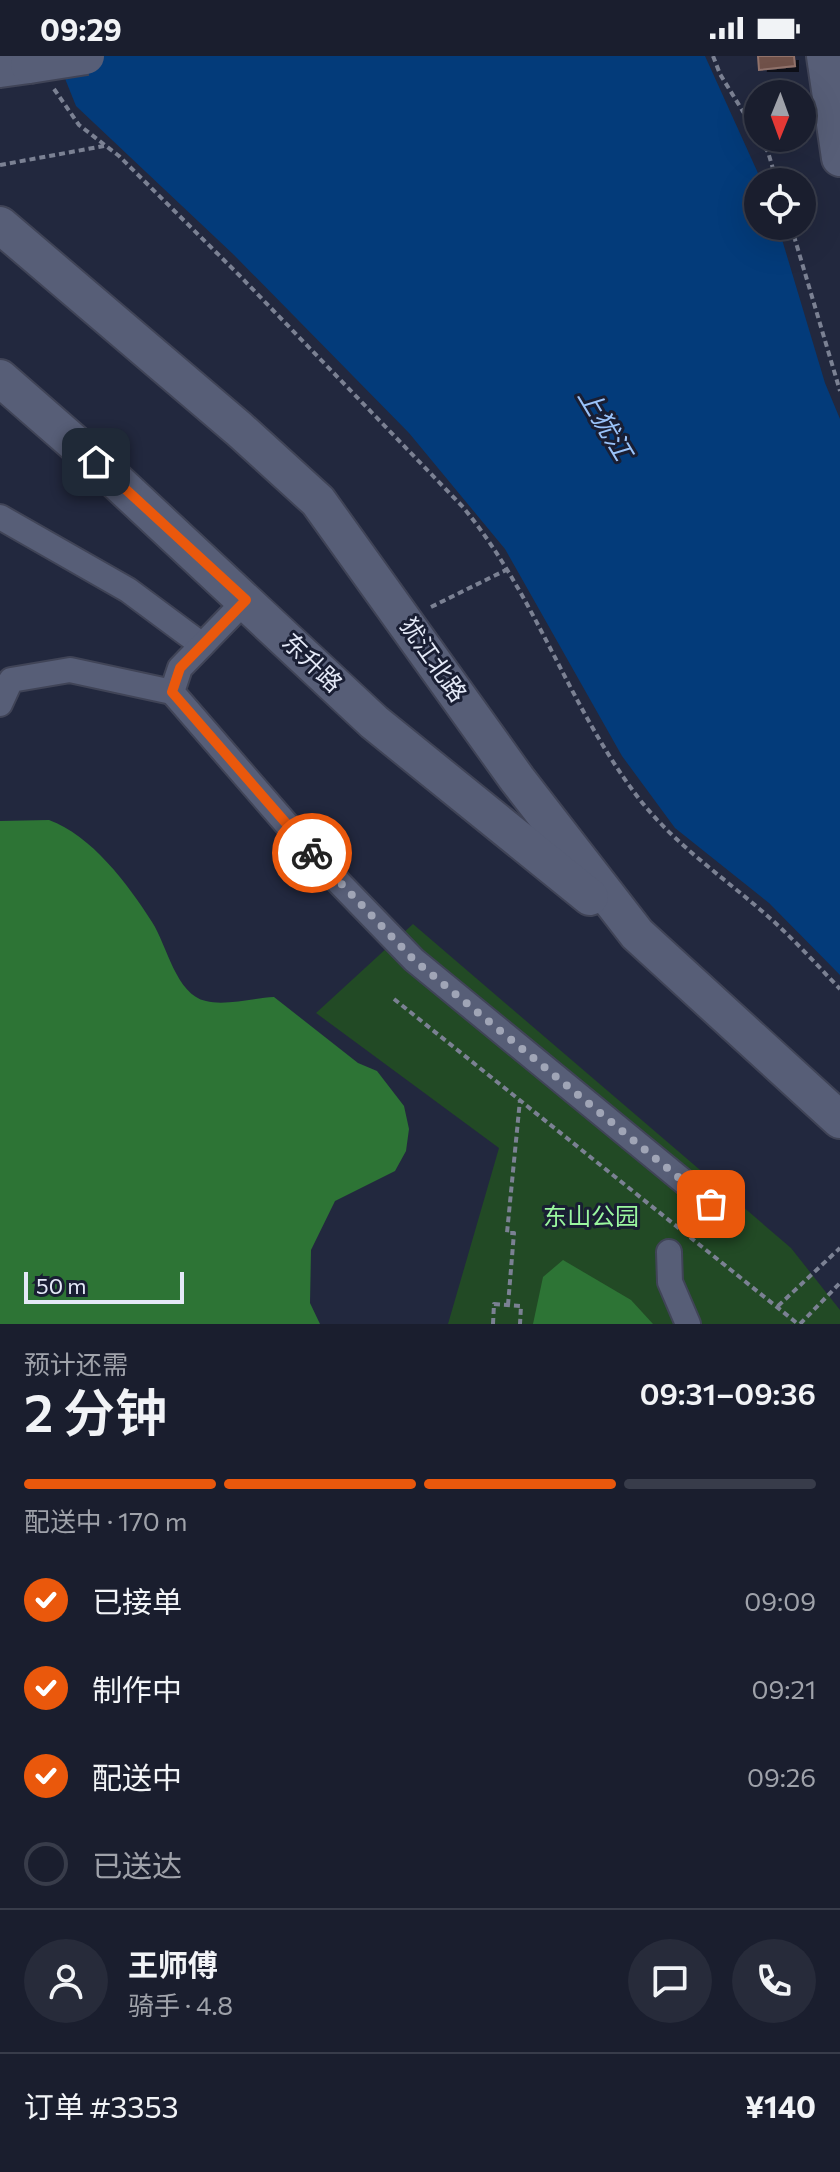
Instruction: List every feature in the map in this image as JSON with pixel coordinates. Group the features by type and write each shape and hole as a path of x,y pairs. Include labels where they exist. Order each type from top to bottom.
{"street":[{"path":"27,72 86,56"},
{"path":"825,56 840,158"},
{"name":"犹江北路","path":"0,225 239,429 318,501 517,779 637,934 840,1120"},
{"name":"东升路","path":"0,378 246,600 374,722 637,934"},
{"path":"0,517 128,590 202,645"},
{"path":"172,692 180,668 246,600"},
{"path":"0,704 11,680 70,670 172,692 322,865 414,960 711,1204"},
{"path":"669,1252 670,1282 688,1324"}],"path":[{"path":"713,56 720,74 744,113"},
{"path":"27,72 59,99 79,125 106,145 353,391 462,506 491,541 508,569 596,733 633,792 665,830 765,914 840,989"},
{"path":"0,165 106,145"},
{"path":"795,240 840,391"},
{"path":"431,607 508,569"},
{"path":"394,999 799,1324 840,1283"},
{"path":"508,1305 514,1233 507,1233 520,1100"},
{"path":"778,1306 840,1248"},
{"path":"493,1324 494,1304 521,1306 520,1324"}],"green space":[{"path":"49,820 94,849 120,877 152,922 173,968 196,997 222,1003 274,997 358,1063 377,1071 404,1106 409,1129 406,1151 395,1171 335,1201 311,1250 310,1303 320,1324 0,1324 0,821"},
{"name":"东山公园","path":"413,924 791,1248 840,1310 840,1324 448,1324 499,1148 316,1013"},
{"path":"563,1260 631,1300 653,1324 533,1324 543,1277"}],"water":[{"name":"上犹江","path":"56,56 705,56 744,142 744,152 748,152 756,168 744,168 744,240 782,240 825,383 840,419 840,975 769,903 675,828 622,756 505,549 409,433 234,255 76,106"}],"building":[{"path":"758,56 794,56 795,66 759,70"}],"way so far":[{"path":"312,853 414,960 711,1204"}],"route":[{"path":"96,462 246,600 180,668 172,692 191,710 312,853"}]}
